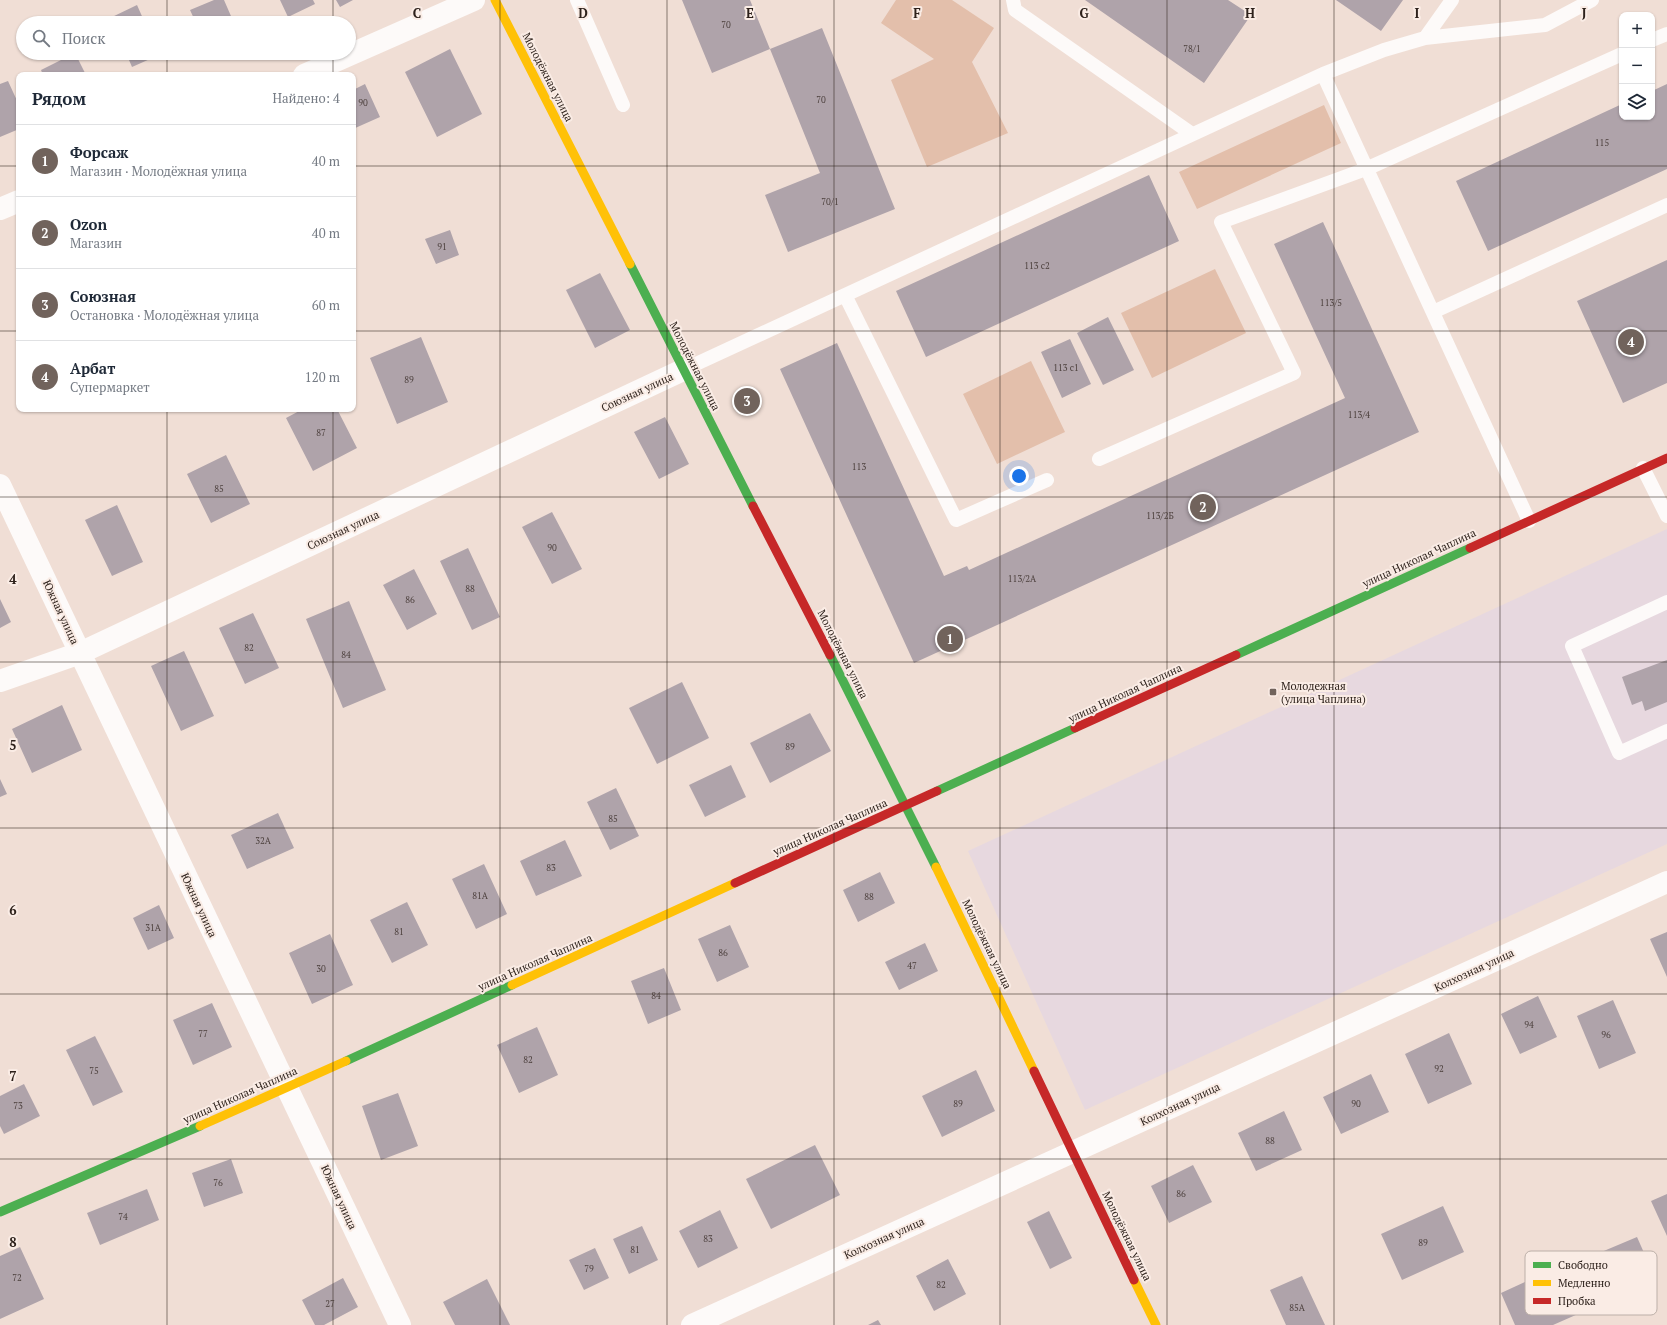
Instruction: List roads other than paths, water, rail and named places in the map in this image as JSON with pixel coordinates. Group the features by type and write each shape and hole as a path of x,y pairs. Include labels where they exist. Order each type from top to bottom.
{"street":[{"path":"356,52 474,0"},
{"name":"Молодёжная улица","path":"495,0 907,806 1156,1325"},
{"path":"311,72 338,60"},
{"path":"0,209 16,202"},
{"name":"Союзная улица","path":"0,681 80,653 683,370"},
{"name":"улица Николая Чаплина","path":"0,1212 287,1088 1667,458"},
{"name":"Южная улица","path":"0,485 400,1325"},
{"name":"Колхозная улица","path":"692,1325 1667,882"}],"lane":[{"path":"578,0 623,105"},
{"path":"1013,0 1015,10 1192,134"},
{"path":"1425,38 1452,0"},
{"path":"683,370 1322,74 1384,50 1425,38 1545,25 1592,0"},
{"path":"1655,39 1667,34"},
{"path":"1099,458 1294,373 1221,222 1366,169 1619,55"},
{"path":"1322,74 1529,521"},
{"path":"1433,312 1667,205"},
{"path":"845,296 956,520 1047,480"},
{"path":"1643,468 1667,516"},
{"path":"1667,602 1572,646 1620,753 1667,732"}],"place":[{"name":"Арбат","path":"1631,342"},
{"name":"Союзная","path":"747,401"},
{"name":"Ozon","path":"1203,507"},
{"name":"Форсаж","path":"950,639"},
{"name":"Молодежная (улица Чаплина)","path":"1273,692"}]}
